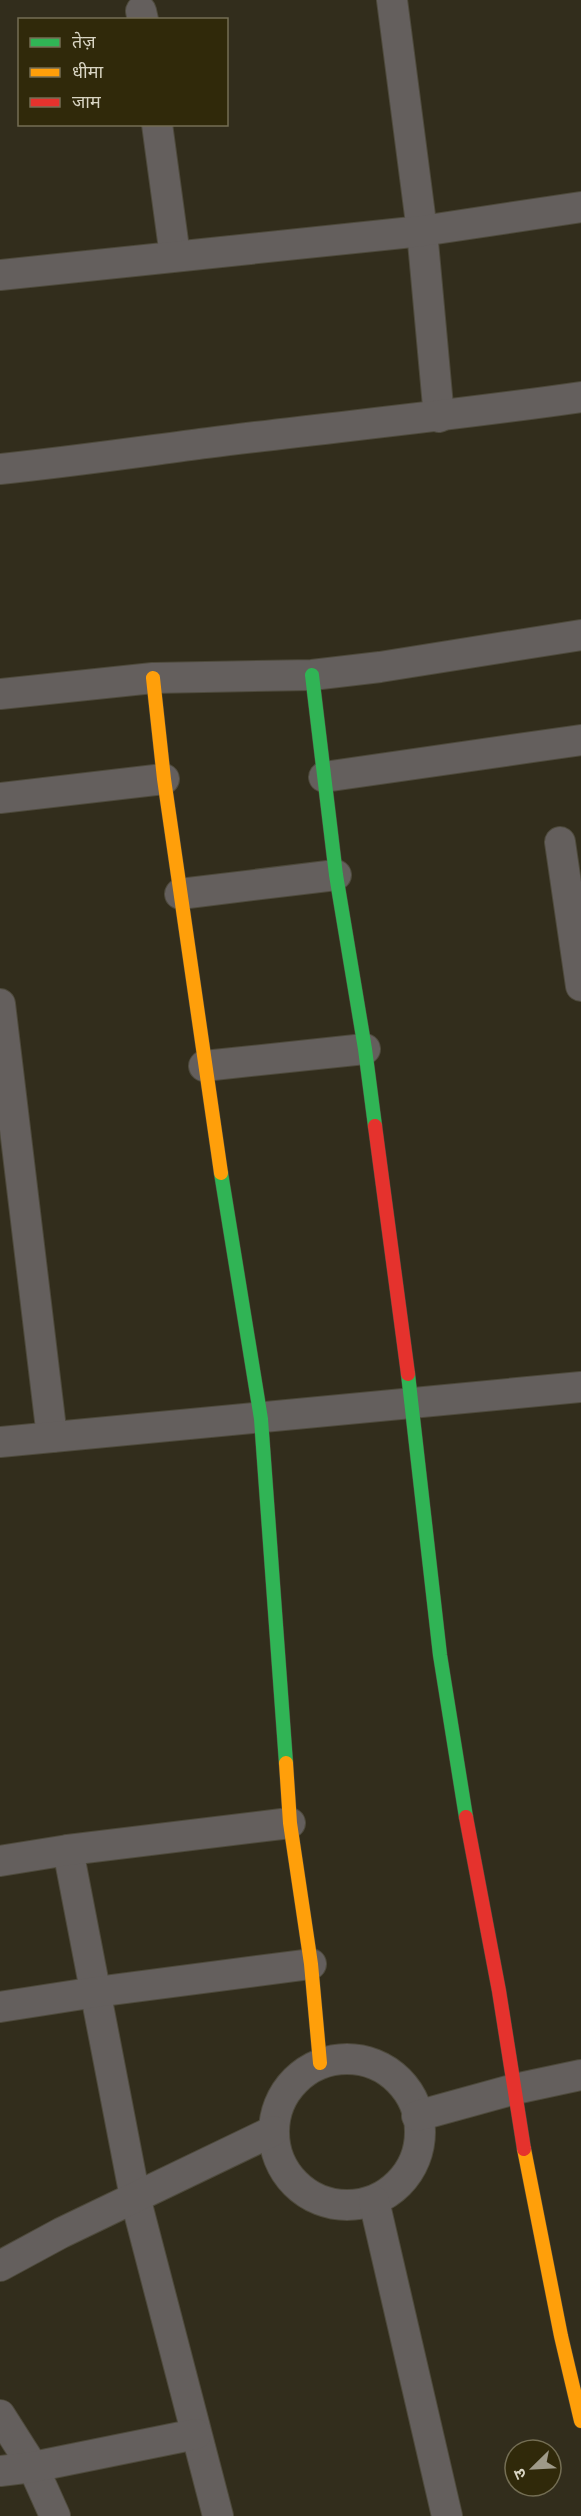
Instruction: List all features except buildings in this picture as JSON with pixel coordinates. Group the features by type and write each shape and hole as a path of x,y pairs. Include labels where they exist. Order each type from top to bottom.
{"street":[{"path":"392,0 422,231 440,417"},
{"path":"157,126 175,256"},
{"path":"0,275 422,231 581,207"},
{"path":"0,469 440,417 581,397"},
{"path":"0,694 153,678 312,675 380,667 581,635"},
{"path":"312,675 336,875 365,1049 412,1404 440,1655 455,1757 526,2165 581,2421"},
{"path":"153,678 164,778 204,1066 261,1419 290,1823 311,1964 320,2063"},
{"path":"324,777 581,740"},
{"path":"0,798 164,778"},
{"path":"560,842 581,986"},
{"path":"180,894 336,875"},
{"path":"0,1004 52,1437"},
{"path":"204,1066 365,1049"},
{"path":"0,1442 581,1387"},
{"path":"0,1861 68,1850 290,1823"},
{"path":"68,1850 135,2198 218,2516"},
{"path":"0,2007 311,1964"},
{"path":"348,2058 375,2064 399,2081 415,2105 420,2133 414,2162 398,2185 374,2201 346,2206 317,2200 294,2183 278,2159 273,2131 279,2103 295,2079 320,2063 348,2058"},
{"path":"417,2116 514,2089 581,2075"},
{"path":"0,2266 273,2131"},
{"path":"374,2201 447,2516"},
{"path":"0,2415 33,2467 55,2516"},
{"path":"0,2471 33,2467 196,2434"}],"traffic: fast":[{"path":"312,675 336,875 365,1049 375,1126"},
{"path":"221,1173 261,1419 286,1763"},
{"path":"408,1374 440,1655 466,1817"}],"traffic: slow":[{"path":"153,678 164,779 221,1173"},
{"path":"286,1763 290,1823 311,1964 320,2063"},
{"path":"524,2149 561,2336 581,2421"}],"traffic: jam":[{"path":"375,1126 408,1374"},
{"path":"466,1817 499,1991 524,2149"}]}
